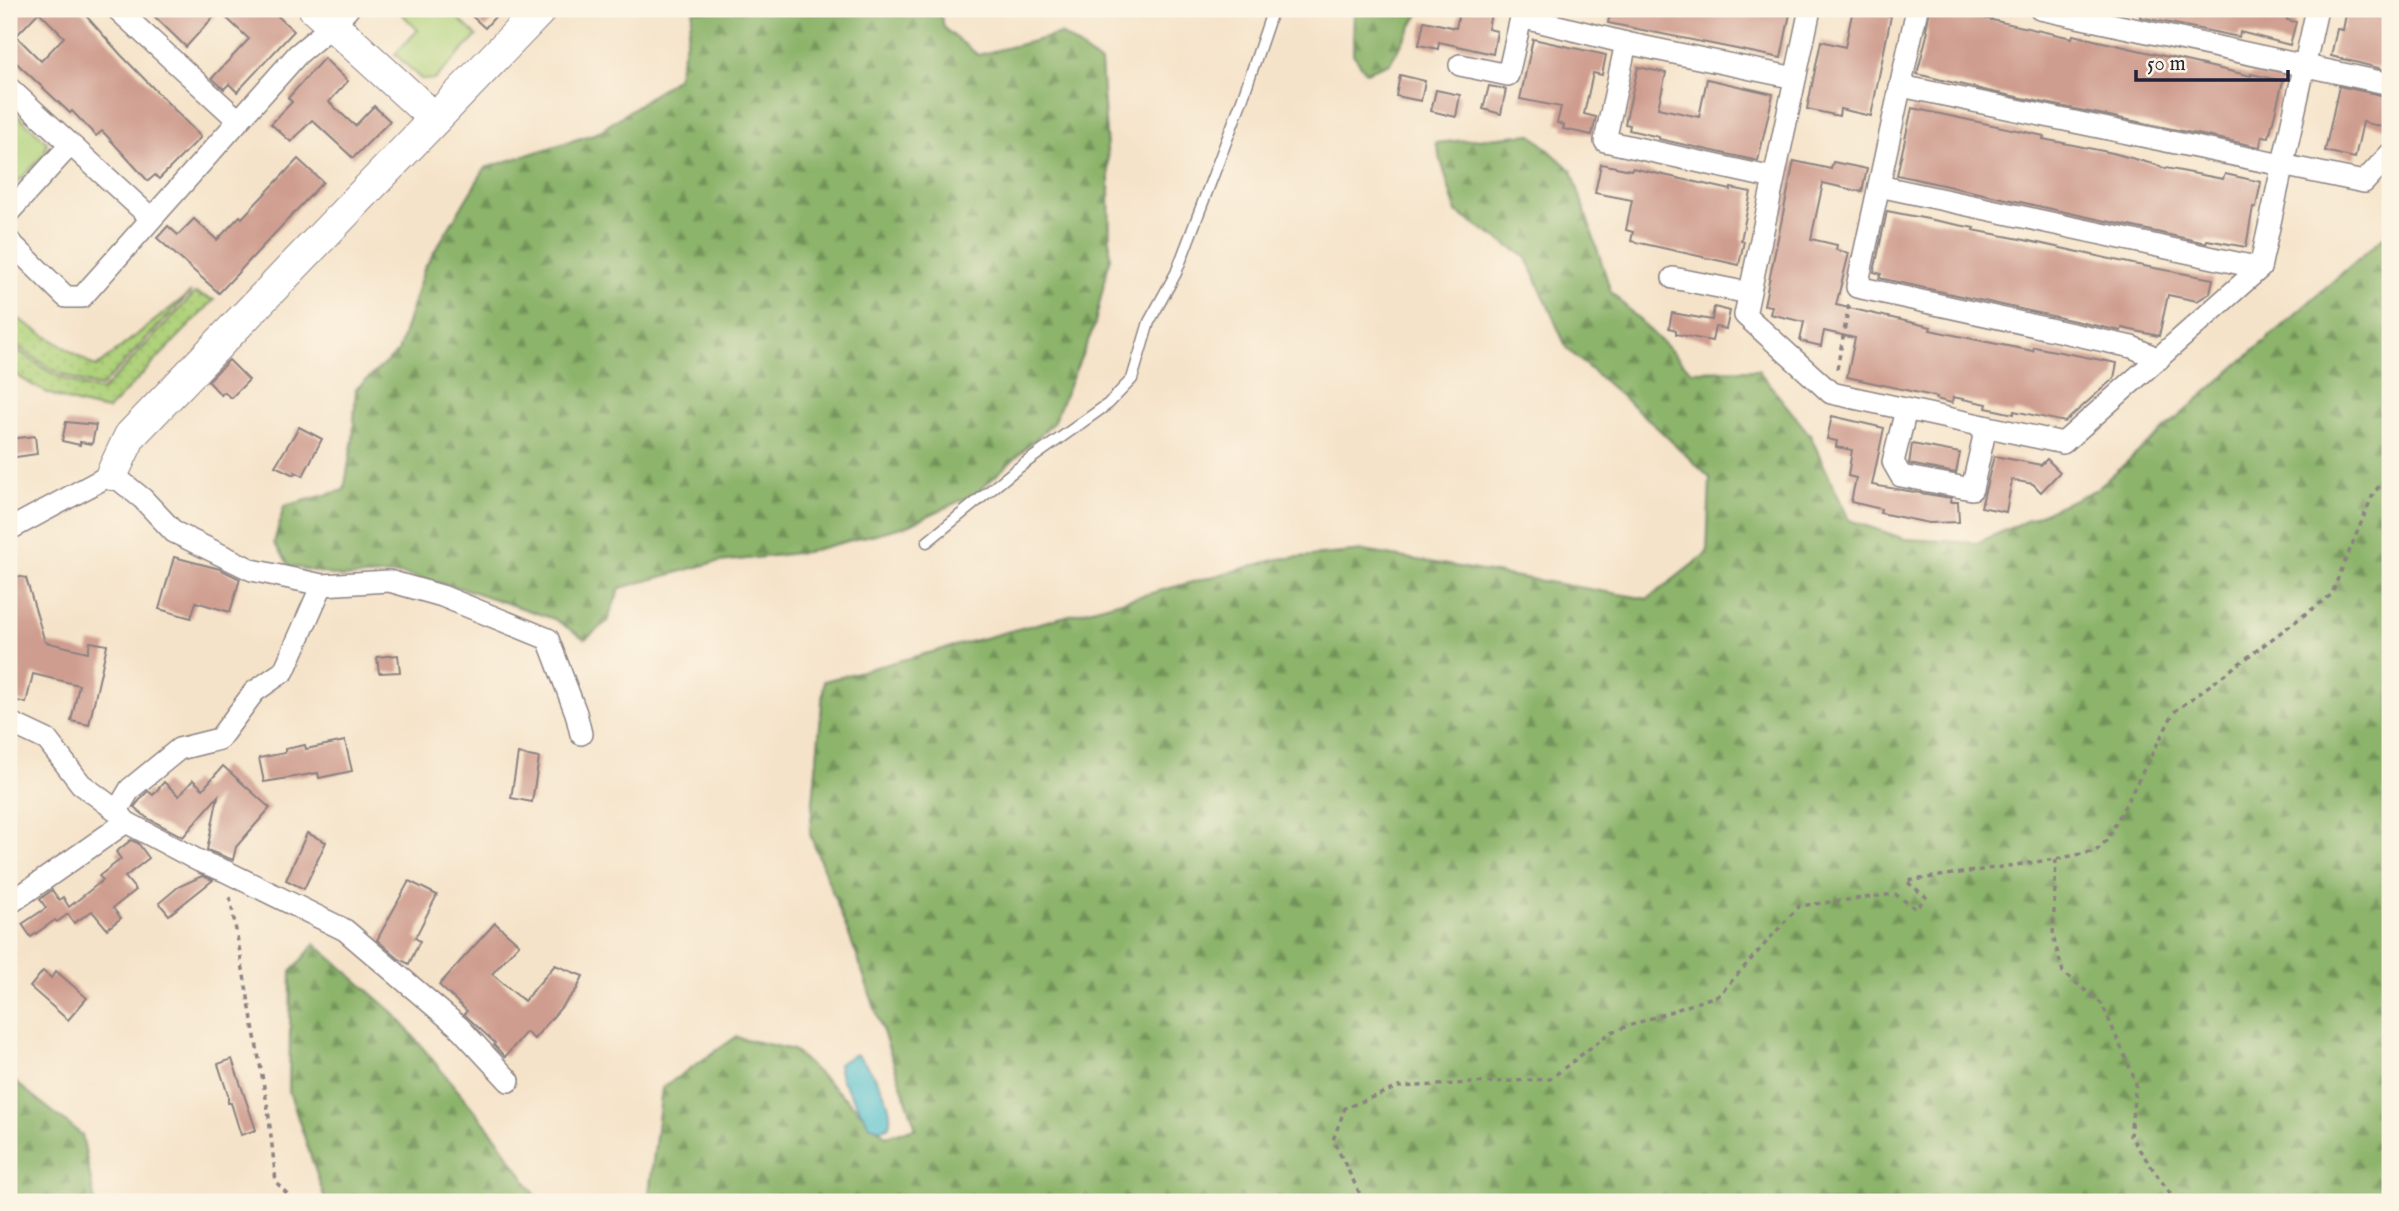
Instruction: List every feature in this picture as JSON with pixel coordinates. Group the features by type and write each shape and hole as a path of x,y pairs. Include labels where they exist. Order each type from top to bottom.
{"street":[{"path":"117,9 238,120"},
{"path":"9,528 112,474 130,436 433,118 541,9"},
{"path":"1810,9 1745,314 1831,393 2063,443 2260,268 2318,9"},
{"path":"1917,9 1857,287 2132,347 2159,359"},
{"path":"2040,9 2390,84"},
{"path":"1460,65 1508,75 1522,13 1626,43 1795,78"},
{"path":"9,241 66,297 82,297 332,14 433,118"},
{"path":"1626,43 1605,141 1773,178"},
{"path":"1901,86 2364,182 2390,154"},
{"path":"9,88 151,218"},
{"path":"9,212 70,145"},
{"path":"1879,186 2260,268"},
{"path":"1673,278 1749,293"},
{"path":"1906,410 1893,462 1901,476 1972,489 1986,427"},
{"path":"112,474 144,499 174,532 252,570 322,584 389,582 442,596 548,639 576,713 580,734"},
{"path":"9,904 122,817 130,789 179,749 219,738 254,692 284,671 322,584"},
{"path":"9,722 47,740 81,784 122,817 199,861 345,930 459,1027 509,1081"}],"lane":[{"path":"927,542 1014,471 1108,404 1132,379 1149,323 1176,273 1273,9"}],"path":[{"path":"1831,393 1850,299 1857,287"},
{"path":"1364,1202 1333,1140 1345,1108 1398,1087 1550,1079 1611,1032 1719,995 1799,906 1895,894 1916,909 1926,897 1906,881 2096,851 2107,840 2174,712 2331,596 2374,492 2390,475"},
{"path":"2056,859 2053,936 2063,972 2102,1004 2136,1082 2130,1136 2171,1195 2172,1202"},
{"path":"225,871 268,1109 276,1182 295,1202"}],"green space":[{"path":"397,9 448,9 477,36 434,80 421,79 395,54 418,30"},
{"path":"694,9 938,9 945,29 978,55 1061,34 1101,63 1109,177 1110,258 1094,327 1053,423 977,493 906,526 806,552 712,563 620,588 607,622 585,639 554,619 465,589 401,574 342,577 290,566 274,543 284,506 344,490 353,439 356,389 398,352 424,269 485,168 597,133 677,78"},
{"path":"1354,9 1422,9 1390,63 1366,72 1353,54"},
{"path":"9,107 47,142 45,154 9,191"},
{"path":"1531,134 1572,171 1611,292 1691,371 1758,370 1810,435 1849,520 1905,539 1977,543 2095,490 2390,231 2390,1202 648,1202 662,1088 736,1037 793,1050 886,1136 916,1128 857,956 810,834 824,681 1278,559 1364,551 1648,599 1707,553 1710,478 1649,420 1567,349 1527,258 1456,212 1436,143"},
{"path":"191,292 101,387 52,369 9,338 9,313 96,367"},
{"path":"195,293 214,300 108,410 56,396 32,385 9,369 9,342 52,373 102,391"},
{"path":"315,944 394,1013 497,1138 540,1202 326,1202 289,1091 291,972"},
{"path":"9,1077 82,1135 95,1202 9,1202"}],"water":[{"path":"856,1054 875,1077 886,1097 889,1126 882,1129 870,1126 841,1079 838,1064"}],"building":[{"path":"9,9 80,9 201,137 159,179 155,175 148,181 102,131 96,136 72,111 70,113 9,56","holes":["39,12 64,37 41,61 16,36"]},
{"path":"147,9 270,9 294,31 237,92 229,84 224,89 212,78 249,39 219,11 186,47"},
{"path":"464,9 502,9 485,28"},
{"path":"1460,9 1492,9 1488,29 1497,31 1493,54 1439,42 1438,49 1419,45 1424,21 1456,28"},
{"path":"1611,9 1791,9 1781,58 1608,23"},
{"path":"1853,9 1891,16 1871,116 1840,109 1839,116 1807,109 1821,41 1845,47"},
{"path":"1930,9 2072,38 2073,35 2283,81 2269,137 2262,136 2260,147 1917,74 1928,31"},
{"path":"2141,9 2257,9 2296,22 2290,45 2240,32 2239,37 2140,17"},
{"path":"2347,9 2390,9 2390,71 2331,56 2337,29 2343,30"},
{"path":"1533,39 1606,55 1602,75 1593,73 1584,114 1596,117 1592,135 1563,129 1564,125 1557,123 1561,107 1520,99"},
{"path":"324,58 348,81 329,102 355,126 374,106 390,121 353,158 312,120 291,142 271,124 292,102 288,98"},
{"path":"1638,67 1666,73 1658,108 1699,117 1707,79 1773,94 1758,161 1629,130 1630,125 1625,124"},
{"path":"1400,75 1425,81 1421,101 1396,96"},
{"path":"1489,86 1506,89 1501,114 1483,109"},
{"path":"2339,86 2390,97 2390,129 2363,122 2355,158 2325,151"},
{"path":"1436,90 1460,95 1456,117 1431,111"},
{"path":"1912,108 2044,136 2043,139 2113,153 2160,167 2223,179 2225,174 2261,182 2256,207 2253,207 2246,247 2207,240 2206,243 1897,175"},
{"path":"298,159 323,182 219,293 157,238 168,226 178,235 194,219 217,240 240,216 242,218"},
{"path":"1794,161 1831,169 1833,162 1867,169 1862,192 1823,183 1811,239 1837,245 1836,250 1849,253 1836,305 1987,342 2033,351 2034,347 2117,363 2114,378 2065,422 1986,408 1987,404 1953,397 1952,403 1936,399 1937,397 1847,377 1855,338 1824,331 1821,346 1800,341 1804,322 1770,314 1772,306 1764,305"},
{"path":"1601,164 1751,192 1739,265 1631,241 1633,232 1626,230 1632,200 1595,193"},
{"path":"1887,211 2213,279 2210,293 2197,301 2168,295 2159,336 2122,328 2121,331 1879,278 1881,274 1874,272"},
{"path":"1714,307 1730,311 1726,329 1715,327 1712,341 1676,334 1676,330 1669,328 1672,313 1712,320"},
{"path":"229,360 249,380 231,398 224,392 221,395 208,381"},
{"path":"1832,416 1884,428 1872,485 1951,498 1950,502 1958,502 1959,522 1929,523 1880,513 1881,509 1851,502 1856,478 1848,476 1852,450 1836,447 1837,441 1827,439"},
{"path":"66,422 96,425 92,444 80,442 80,445 62,441"},
{"path":"299,427 322,439 303,476 275,466"},
{"path":"35,436 37,454 9,458 9,439"},
{"path":"1912,444 1960,453 1956,473 1909,464"},
{"path":"1994,456 2041,465 2047,459 2060,472 2041,492 2033,484 2012,480 2006,512 1981,507"},
{"path":"174,557 220,569 240,579 230,612 196,602 191,618 159,609"},
{"path":"9,574 26,578 45,642 88,652 90,642 107,645 89,725 71,721 79,685 33,674 26,703 9,699"},
{"path":"398,655 400,672 379,673 377,657"},
{"path":"345,741 352,771 319,778 318,773 264,782 259,758 285,753 285,749 305,745 306,749"},
{"path":"518,754 539,758 532,802 511,798"},
{"path":"223,766 270,808 236,847 233,860 207,850 218,796 183,837 147,818 134,807 148,791 153,795 164,782 179,796 193,780 203,789"},
{"path":"307,833 326,842 304,889 286,880"},
{"path":"131,840 138,843 149,858 125,877 136,890 113,908 121,918 107,929 92,911 74,923 68,914 31,937 22,924 46,908 40,899 52,890 59,900 63,897 69,907 103,880 99,876 121,859 116,852"},
{"path":"202,876 213,880 169,915 159,903 178,887"},
{"path":"409,881 437,895 415,938 420,941 409,964 377,940"},
{"path":"495,923 519,944 492,974 524,1001 555,965 583,976 577,989 534,1039 526,1032 505,1057 495,1043 464,1014 467,1011 439,985"},
{"path":"43,971 51,978 56,971 87,998 68,1020 30,987"},
{"path":"232,1059 256,1130 241,1135 231,1103 228,1103 218,1064"}]}
